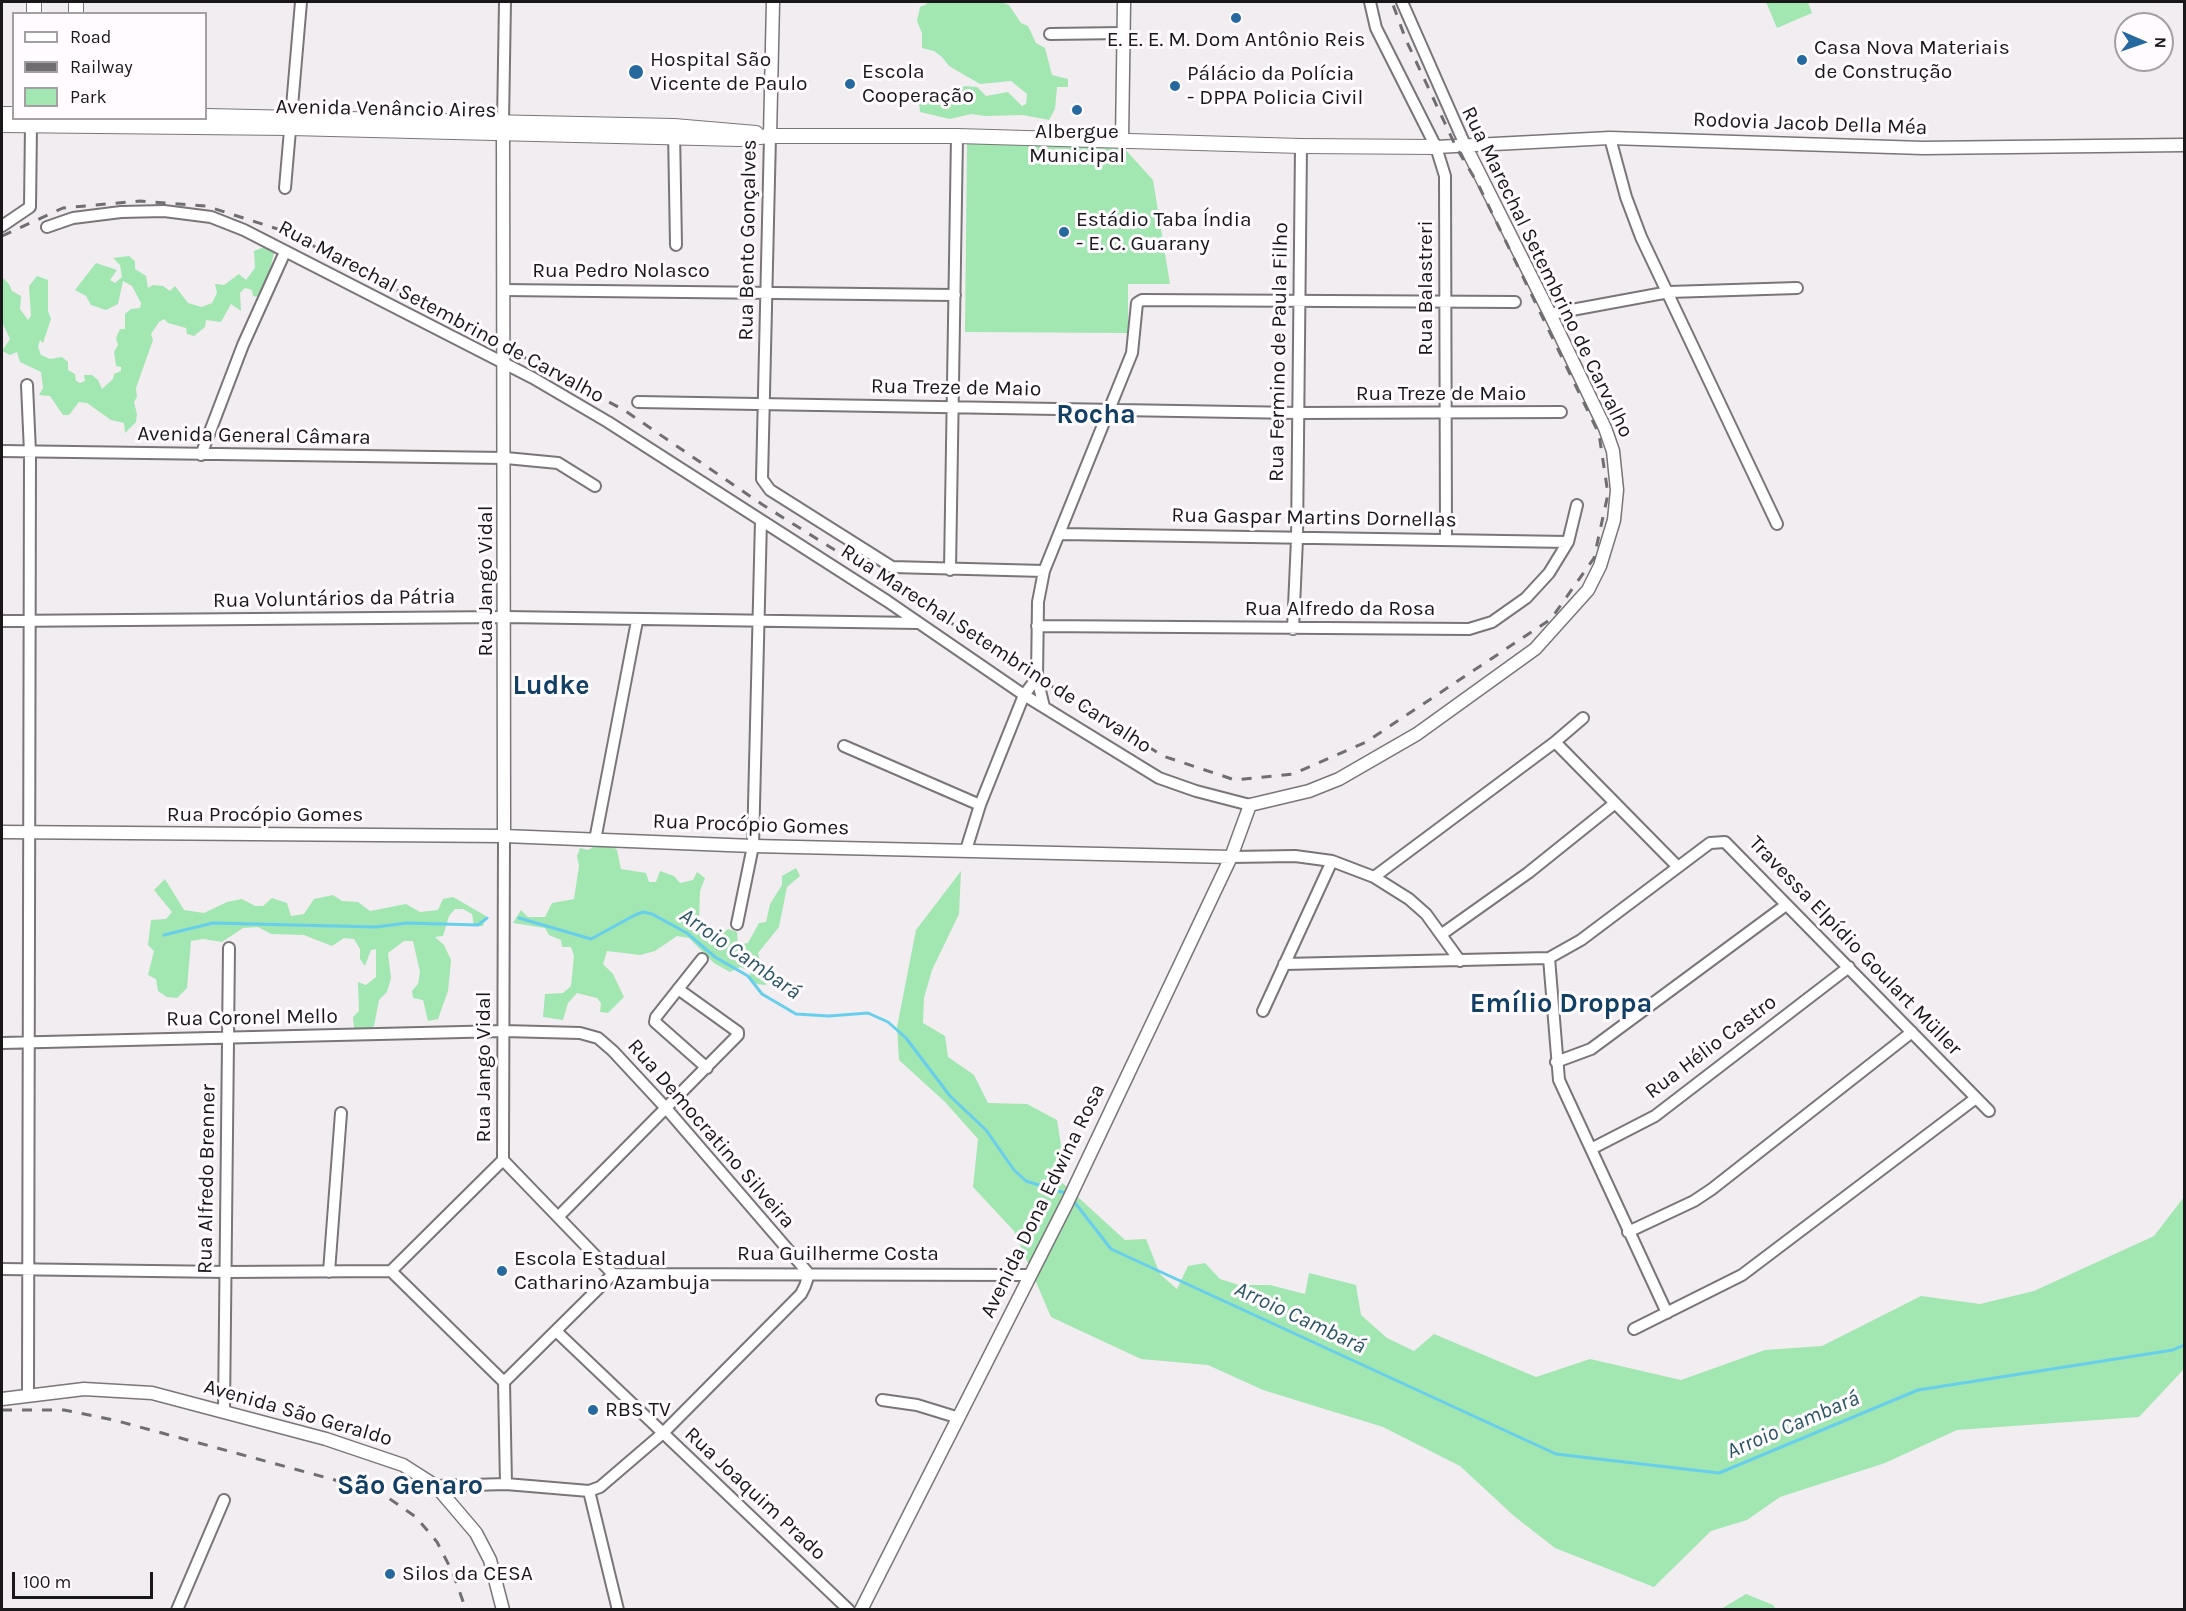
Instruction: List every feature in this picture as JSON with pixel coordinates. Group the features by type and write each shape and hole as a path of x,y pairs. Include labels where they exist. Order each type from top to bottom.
{"main road":[{"name":"Avenida Venâncio Aires","path":"207,116 291,122"},
{"name":"Avenida Venâncio Aires","path":"2,125 31,122 291,122 674,131 739,130 770,136 957,136 1301,146 1436,147"}],"street":[{"path":"285,188 301,2"},
{"name":"Rua Jango Vidal","path":"503,1160 505,2"},
{"name":"Rua Bento Gonçalves","path":"773,2 762,479 770,490 892,567 950,570"},
{"path":"1122,141 1125,2"},
{"path":"1370,2 1376,28 1436,147"},
{"name":"Rua Marechal Setembrino de Carvalho","path":"47,227 73,218 121,212 164,211 212,217 244,230 533,378 608,422 919,623 1024,695 1159,778 1196,791 1250,805 1310,791 1339,779 1417,734 1535,649 1588,590 1600,566 1614,520 1617,490 1612,451 1605,428 1466,147 1402,2"},
{"path":"1050,34 1124,33"},
{"path":"2,226 30,207 31,122"},
{"path":"674,131 676,244"},
{"path":"957,136 950,570 1044,571"},
{"path":"1610,138 1626,197 1641,237 1777,524"},
{"name":"Rodovia Jacob Della Méa","path":"1436,147 1466,147 1548,139 1610,138 1923,148 2184,145"},
{"name":"Rua Fermino de Paula Filho","path":"1293,629 1297,539 1301,146"},
{"name":"Rua Balastreri","path":"1436,147 1445,176 1446,540"},
{"path":"201,455 243,345 285,252"},
{"path":"1550,314 1669,292 1797,288"},
{"name":"Rua Pedro Nolasco","path":"504,290 766,291 955,295"},
{"path":"1044,707 1037,678 1037,626 1044,571 1061,534 1132,353 1135,309 1143,300 1515,302"},
{"path":"27,385 30,452 26,1269 28,1394"},
{"name":"Rua Treze de Maio","path":"638,402 1298,413 1561,412"},
{"name":"Avenida General Câmara","path":"2,451 506,458 558,464 595,486"},
{"name":"Rua Alfredo da Rosa","path":"1037,626 1469,629 1492,622 1526,598 1549,573 1568,542 1578,505"},
{"path":"737,924 753,846 761,520"},
{"name":"Rua Gaspar Martins Dornellas","path":"1061,534 1568,542"},
{"name":"Rua Voluntários da Pátria","path":"2,621 505,617 637,621 919,623"},
{"path":"595,840 637,621"},
{"path":"966,850 980,805 1024,695 1037,678"},
{"path":"1374,877 1555,742 1583,718"},
{"path":"1555,742 1677,866"},
{"path":"844,746 980,805"},
{"path":"1442,934 1528,873 1614,804"},
{"name":"Avenida Dona Edwina Rosa","path":"861,1610 956,1417 1067,1203 1231,857 1250,805"},
{"name":"Rua Procópio Gomes","path":"2,832 504,836 753,846 1231,857 1295,856 1332,861 1374,877 1409,899 1442,934 1460,960"},
{"name":"Travessa Elpídio Goulart Müller","path":"1284,963 1549,958 1581,940 1710,843 1725,842 1989,1111"},
{"path":"1263,1011 1332,861"},
{"path":"1556,1062 1591,1049 1786,904"},
{"name":"Rua Alfredo Brenner","path":"224,1411 229,948"},
{"path":"1549,958 1556,1062 1564,1094 1667,1313"},
{"path":"702,959 656,1017 655,1022 707,1068"},
{"name":"Rua Hélio Castro","path":"1591,1149 1655,1116 1849,967"},
{"path":"559,1216 738,1035 738,1032 678,989"},
{"name":"Rua Coronel Mello","path":"2,1042 228,1039 504,1031"},
{"name":"Rua Democratino Silveira","path":"504,1031 580,1033 598,1038 665,1107 809,1274"},
{"path":"1628,1232 1694,1201 1712,1189 1912,1032"},
{"path":"1634,1329 1742,1275 1976,1098"},
{"path":"329,1272 341,1113"},
{"path":"2,1269 226,1272 391,1271 503,1160 613,1274 504,1382"},
{"path":"391,1271 504,1382 506,1484"},
{"name":"Rua Guilherme Costa","path":"613,1274 1028,1275"},
{"path":"436,1485 506,1484 589,1491 611,1479 663,1433 801,1294 809,1274"},
{"name":"Rua Joaquim Prado","path":"556,1331 849,1610"},
{"name":"Avenida São Geraldo","path":"2,1399 28,1394 84,1389 152,1393 370,1452 403,1465 436,1485 476,1533 490,1560 503,1610"},
{"path":"882,1400 917,1405 956,1417"},
{"path":"589,1491 618,1610"},
{"path":"177,1610 224,1500"}],"green space":[{"path":"925,2 1001,2 1009,5 1021,23 1028,26 1036,43 1045,48 1052,75 1068,79 1068,87 1057,87 1055,109 1049,120 1023,115 971,114 950,119 920,112 918,90 943,96 965,86 977,87 986,96 1008,92 1022,106 1026,104 1027,94 1011,81 980,84 949,66 934,51 922,48 922,33 917,21 920,7 927,4"},
{"path":"1766,2 1808,2 1812,13 1777,28"},
{"name":"Estádio Taba Índia - E. C. Guarany","path":"967,143 1122,146 1153,180 1170,284 1128,284 1128,333 965,332"},
{"path":"267,246 274,253 266,285 259,297 253,296 252,290 245,288 240,293 241,311 231,304 221,322 206,320 205,327 194,336 187,334 186,328 168,323 164,319 159,322 151,334 153,340 136,388 137,397 134,402 136,422 125,433 124,423 111,420 87,403 79,402 69,415 63,415 50,396 39,395 43,388 41,372 20,362 17,352 10,355 2,351 10,339 2,322 2,277 12,291 21,296 20,309 28,320 31,316 29,286 37,276 48,280 48,311 51,319 43,343 40,340 38,347 41,355 50,359 62,357 68,362 68,370 75,374 76,381 80,383 85,381 84,375 92,375 98,380 102,389 113,379 114,374 121,371 121,367 116,366 114,352 118,345 116,338 120,329 125,329 125,314 131,309 140,308 141,303 132,286 123,281 118,304 106,310 91,305 86,296 75,290 96,263 117,270 110,280 115,283 122,277 120,265 113,258 129,256 135,261 135,269 146,276 148,288 153,285 163,286 170,291 175,286 188,303 202,307 212,303 217,293 215,284 224,285 239,274 246,280 255,268 254,251"},
{"path":"600,843 611,844 617,850 621,869 646,873 649,882 656,882 660,871 674,876 680,883 693,880 697,872 705,878 700,891 699,922 720,936 728,929 737,932 738,945 748,943 759,923 766,922 770,904 782,885 782,876 796,868 800,876 787,887 779,927 758,953 761,964 769,974 766,985 756,984 750,980 750,971 740,967 730,972 714,963 689,938 677,936 655,951 640,955 607,951 603,964 613,974 624,997 608,1013 600,1012 601,1003 597,998 577,993 568,1003 563,1020 543,1017 545,994 563,993 571,986 574,956 571,947 562,947 561,940 549,935 545,928 513,923 521,910 528,917 545,917 552,903 574,899 579,866 577,856 580,848 588,850"},
{"path":"961,871 959,914 932,970 924,998 923,1023 945,1036 948,1057 974,1075 988,1103 1027,1104 1057,1120 1061,1145 1057,1178 1125,1240 1146,1239 1160,1274 1177,1289 1188,1266 1205,1263 1220,1279 1239,1285 1270,1285 1305,1294 1309,1273 1356,1285 1361,1315 1387,1338 1414,1351 1434,1334 1536,1377 1590,1359 1681,1380 1765,1350 1822,1346 1921,1296 1980,1304 2034,1291 2154,1236 2184,1197 2184,1369 2139,1417 1957,1430 1885,1463 1780,1497 1747,1520 1711,1531 1654,1587 1555,1548 1514,1516 1460,1466 1383,1427 1263,1390 1208,1365 1141,1359 1051,1317 1014,1231 973,1187 978,1139 945,1102 899,1060 897,1027 916,930"},
{"path":"165,879 184,910 204,913 227,902 242,899 255,906 263,906 272,898 287,903 291,916 304,914 314,899 333,895 342,901 358,902 370,911 406,904 420,912 438,910 443,899 453,897 486,916 483,926 474,926 472,914 463,909 455,909 449,916 443,936 435,937 444,945 451,960 448,991 438,1019 428,1021 423,1000 413,998 412,991 418,984 420,972 413,941 404,941 388,953 391,978 387,992 379,1000 374,1026 366,1030 354,1028 353,1017 359,1011 358,982 366,985 376,977 376,949 371,950 365,966 360,959 360,949 354,939 344,938 332,946 304,935 271,934 258,927 243,928 222,942 203,939 191,941 187,988 177,998 167,997 158,991 156,979 148,975 154,951 148,945 151,920 166,919 172,912 154,890"},
{"path":"1746,1594 1773,1605 1776,1609 1721,1609"}],"waterway":[{"name":"Arroio Cambará","path":"519,918 591,939 635,915 643,912 652,914 687,933 715,957 748,976 762,994 796,1014 829,1016 868,1013 888,1022 906,1038 950,1096 986,1130 1014,1170 1026,1181 1068,1194"},
{"name":"Arroio Cambará","path":"164,935 213,923 376,927 407,923 478,925 487,918"},
{"name":"Arroio Cambará","path":"1072,1199 1111,1249 1556,1454 1719,1473 1918,1390 2173,1350 2184,1345"}],"railway":[{"path":"2,236 63,208 140,201 206,206 287,232 624,410 763,505 1163,756 1235,780 1293,774 1366,742 1551,619 1594,558 1608,494 1599,434 1478,184 1456,147 1406,40 1392,2"},
{"path":"2,1410 64,1410 114,1420 346,1483 387,1497 416,1517 437,1542 453,1573 466,1610"}],"place":[{"name":"E. E. E. M. Dom Antônio Reis","path":"1236,18"},
{"name":"Casa Nova Materiais de Construção","path":"1802,60"},
{"name":"Hospital São Vicente de Paulo","path":"636,72"},
{"name":"Escola Cooperação","path":"850,84"},
{"name":"Pálácio da Polícia - DPPA Policia Civil","path":"1175,86"},
{"name":"Albergue Municipal","path":"1077,110"},
{"name":"Estádio Taba Índia - E. C. Guarany","path":"1064,232"},
{"name":"Escola Estadual Catharino Azambuja","path":"502,1271"},
{"name":"RBS TV","path":"593,1410"},
{"name":"Silos da CESA","path":"390,1574"}],"district":[{"name":"Rocha","path":"1096,415"},
{"name":"Ludke","path":"551,686"},
{"name":"Emílio Droppa","path":"1561,1004"},
{"name":"São Genaro","path":"410,1486"}]}
